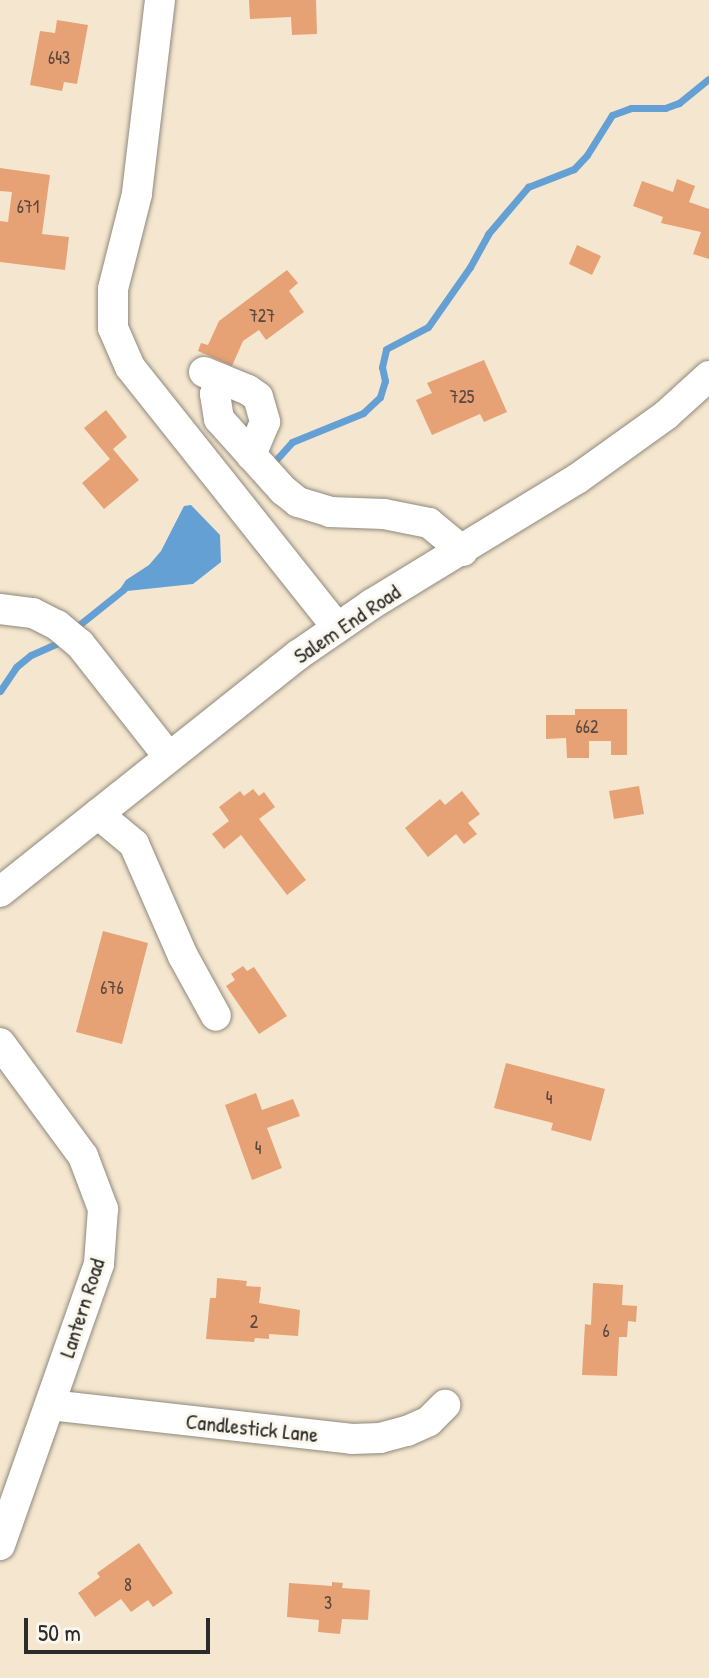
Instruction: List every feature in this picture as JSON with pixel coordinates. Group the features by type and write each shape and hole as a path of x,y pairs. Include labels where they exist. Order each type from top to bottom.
{"street":[{"path":"160,0 137,194 113,289 113,328 130,367 337,627"},
{"path":"251,455 265,422 264,409 248,390 212,375 219,419 251,455 283,490 312,508 384,514 429,523 463,551"},
{"name":"Salem End Road","path":"0,892 337,627 463,551 623,447 666,415 709,376"},
{"path":"0,609 33,613 57,625 80,644 169,757"},
{"path":"98,814 134,844 147,881 216,1016"},
{"name":"Lantern Road","path":"0,1043 83,1156 103,1209 99,1264 0,1545"},
{"name":"Candlestick Lane","path":"50,1405 352,1439 380,1438 407,1431 429,1421 445,1405"}],"water":[{"path":"191,505 220,535 221,562 193,584 118,592 126,580 149,565 161,551 184,506"}],"building":[{"path":"249,0 316,0 317,34 292,35 291,17 250,19"},
{"path":"57,20 88,25 77,84 64,82 62,91 30,85 40,31 55,33"},
{"path":"0,168 50,175 42,234 69,237 65,270 0,262 0,221 8,222 12,192 0,191"},
{"path":"677,179 695,186 689,202 709,209 709,259 693,254 701,232 661,223 663,217 633,206 642,181 673,192"},
{"path":"577,245 601,256 592,275 569,264"},
{"path":"287,270 298,283 289,291 304,312 266,340 259,330 243,341 232,366 198,351 201,343 208,345 219,321"},
{"path":"484,360 507,412 484,422 480,414 432,435 416,400 432,393 427,383"},
{"path":"106,410 127,437 113,449 139,480 104,509 82,483 110,459 84,428"},
{"path":"575,709 627,709 627,755 611,755 611,741 589,741 589,758 567,758 566,738 546,739 546,715 575,715"},
{"path":"639,786 644,814 614,819 609,791"},
{"path":"253,789 259,796 264,792 275,807 259,819 306,880 287,895 241,835 224,849 212,834 229,821 219,807 240,791 244,796"},
{"path":"462,791 480,814 468,823 477,834 464,844 456,834 428,857 405,828 440,799 445,805"},
{"path":"103,931 148,943 122,1044 76,1032"},
{"path":"243,966 247,971 254,967 287,1016 259,1034 226,986 235,980 231,974"},
{"path":"506,1063 605,1089 591,1141 551,1130 553,1123 494,1108"},
{"path":"256,1093 262,1110 293,1099 300,1116 267,1128 282,1168 252,1180 225,1105"},
{"path":"217,1278 247,1281 246,1286 261,1287 259,1303 300,1310 298,1336 269,1334 269,1339 255,1338 254,1342 206,1339 210,1298 216,1298"},
{"path":"593,1283 623,1285 622,1305 637,1306 636,1322 628,1321 627,1337 619,1337 617,1376 582,1375 585,1324 591,1325"},
{"path":"139,1543 173,1593 153,1607 148,1600 131,1612 121,1599 95,1617 78,1593 100,1577 97,1573"},
{"path":"332,1582 343,1583 342,1588 370,1590 368,1620 342,1619 340,1634 318,1632 319,1620 287,1617 289,1583 332,1586"}],"waterway":[{"path":"275,461 292,442 363,413 380,397 385,381 382,367 386,349 428,327 470,267 488,234 528,187 574,169 587,155 612,115 631,108 665,108 679,103 709,79"},
{"path":"79,625 124,589"},
{"path":"0,691 16,667 31,655 63,641"}]}
